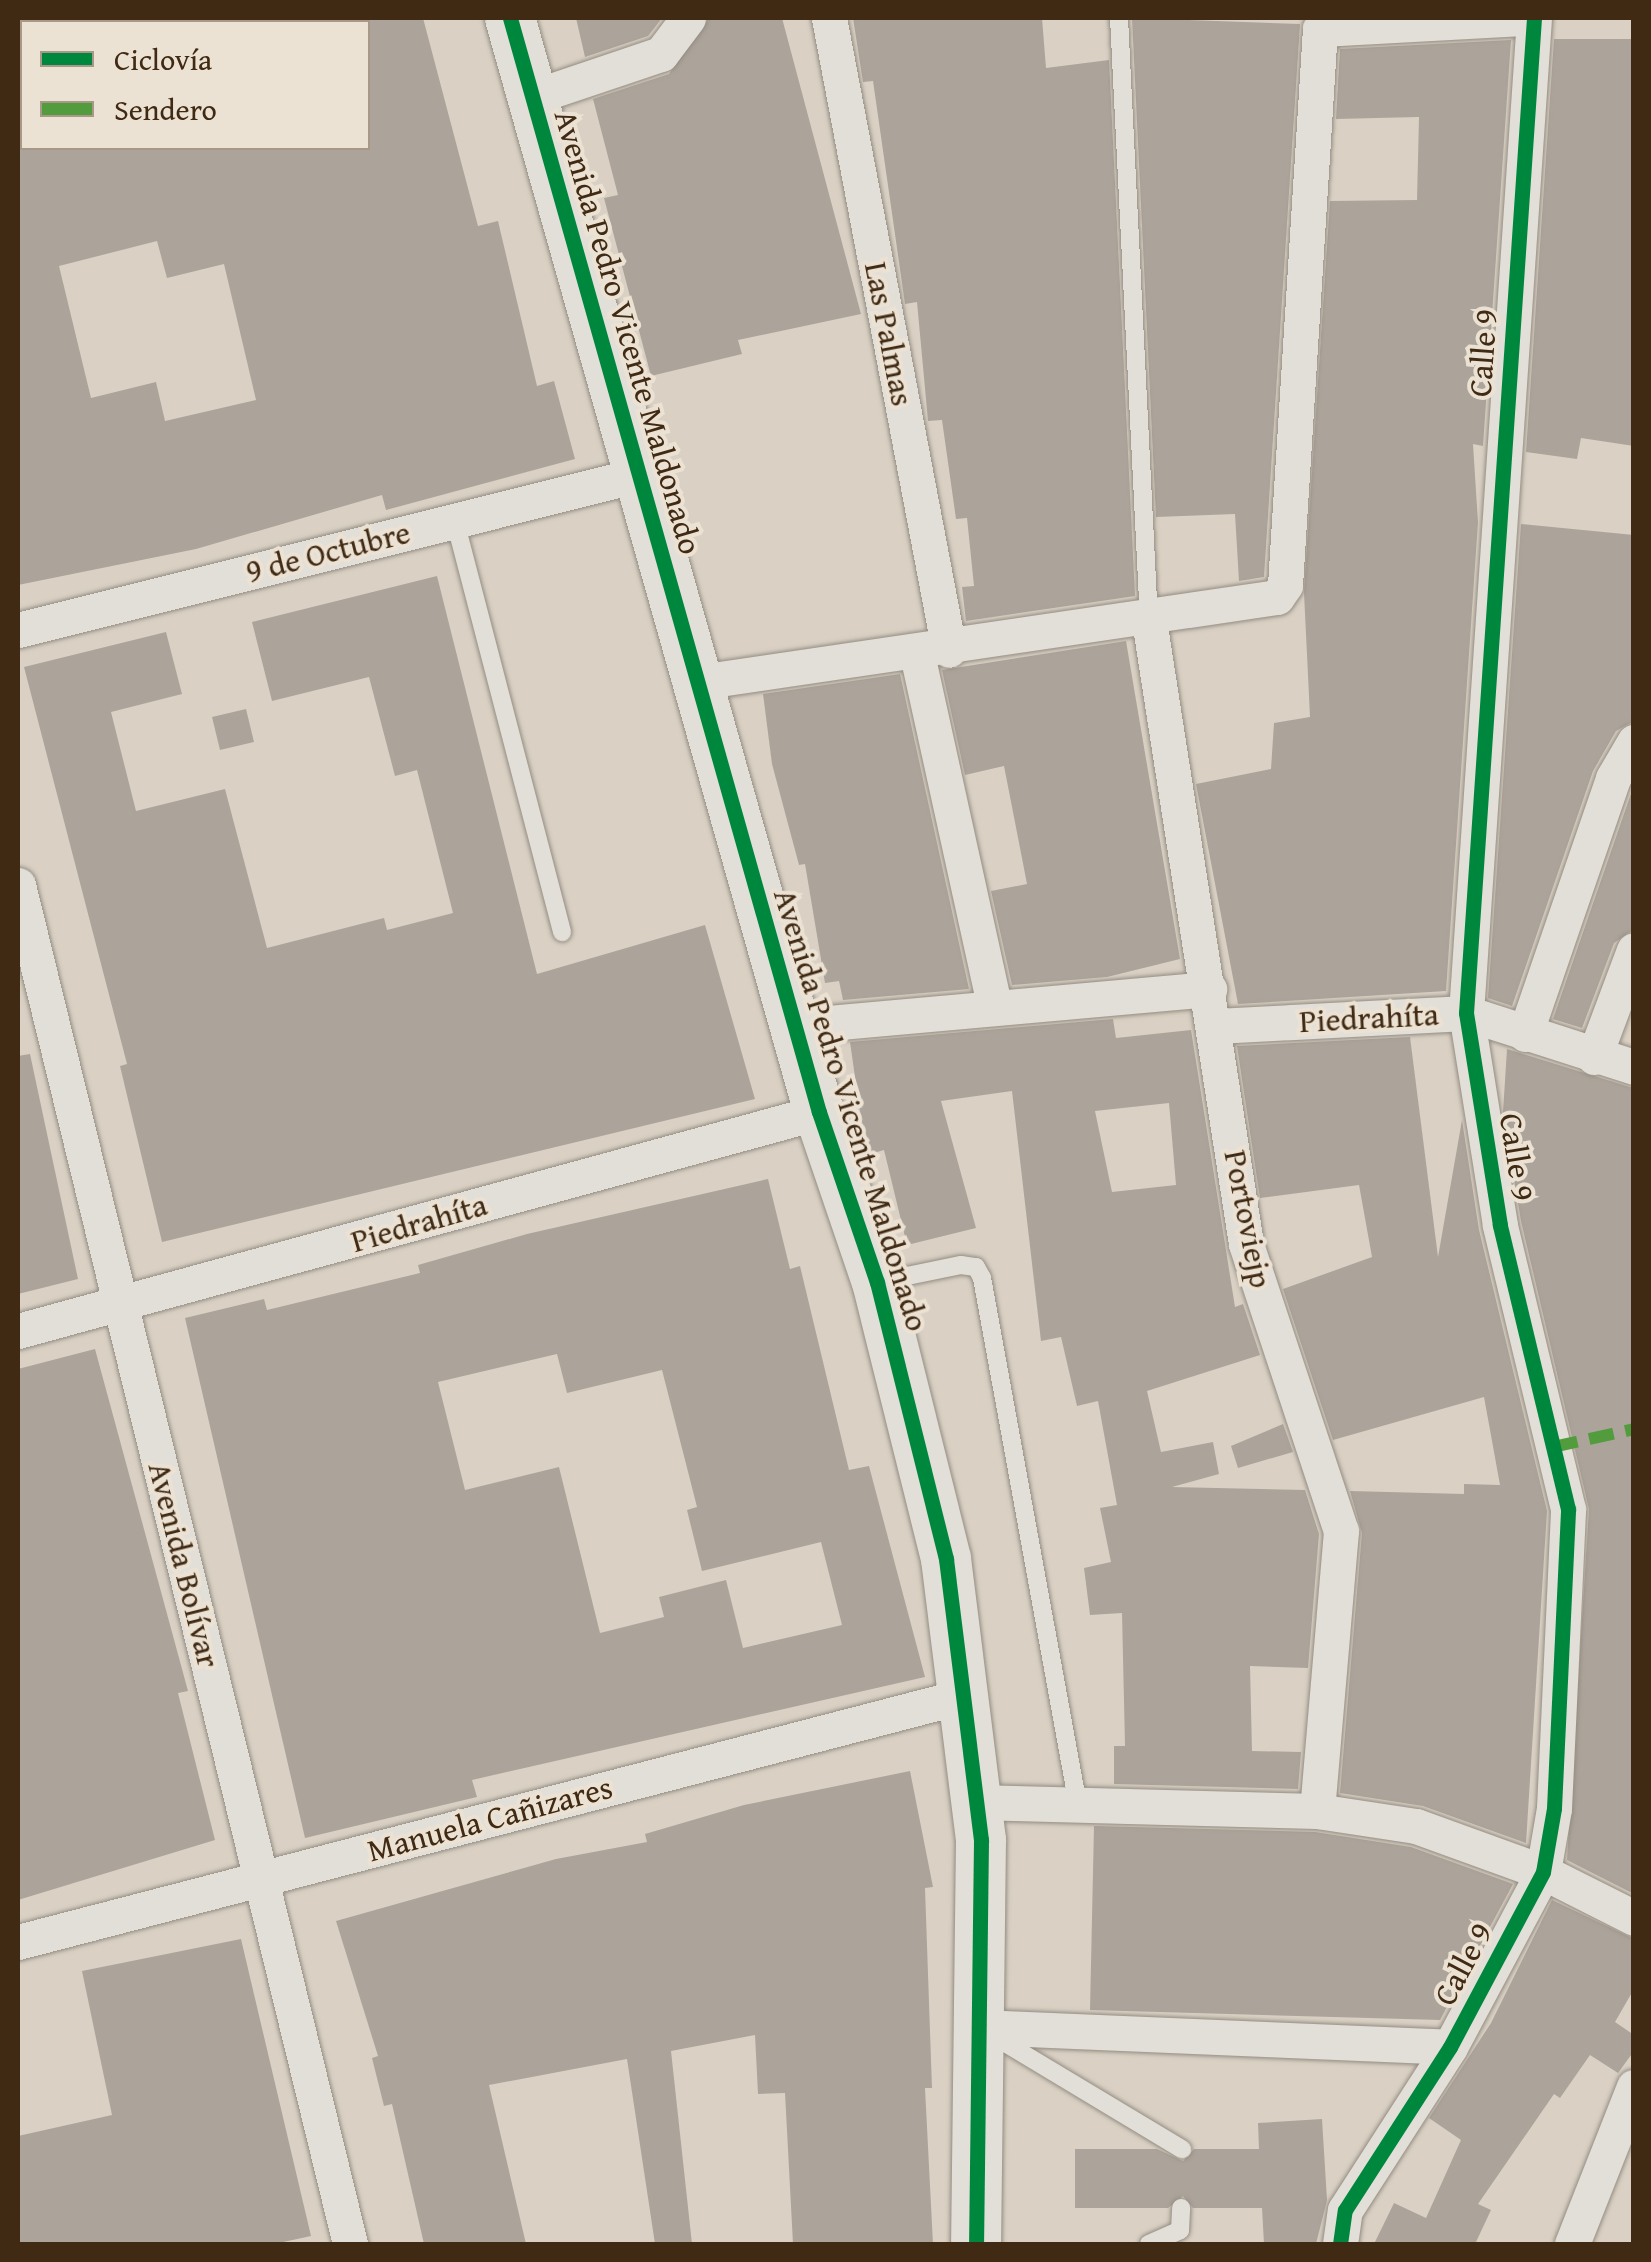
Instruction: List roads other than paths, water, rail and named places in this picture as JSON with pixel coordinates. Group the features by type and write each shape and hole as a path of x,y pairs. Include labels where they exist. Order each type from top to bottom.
{"main road":[{"name":"Avenida Pedro Vicente Maldonado","path":"510,18 794,1026 877,1282 946,1558 976,1802 976,2244"}],"street":[{"path":"533,97 661,54 688,18"},
{"name":"Las Palmas","path":"829,18 932,652 995,1008"},
{"path":"699,682 1267,602 1283,591 1320,30 1524,18"},
{"name":"Calle 9","path":"1340,2244 1345,2210 1450,2047 1543,1872 1554,1808 1568,1509 1500,1225 1466,1012 1534,18"},
{"name":"9 de Octubre","path":"18,630 638,475"},
{"name":"Portoviejp","path":"1149,620 1216,1026 1246,1244 1340,1531 1317,1811"},
{"path":"1525,1034 1613,778 1634,742"},
{"name":"Avenida Bolívar","path":"18,885 350,2244"},
{"path":"1594,1056 1634,950"},
{"path":"794,1026 1209,990"},
{"name":"Piedrahíta","path":"1216,1026 1466,1012 1634,1066"},
{"name":"Piedrahíta","path":"18,1331 819,1112"},
{"name":"Manuela Cañizares","path":"18,1942 963,1696"},
{"path":"976,1802 1317,1811 1416,1826 1543,1872 1634,1918"},
{"path":"979,2028 1450,2047"},
{"path":"1572,2244 1634,2086"}],"lane":[{"path":"1118,18 1149,620"},
{"path":"455,521 562,932"},
{"path":"877,1282 961,1265 976,1267 982,1278 1078,1805"},
{"path":"979,2028 1182,2148"},
{"path":"1149,2244 1180,2230 1181,2208"}]}
